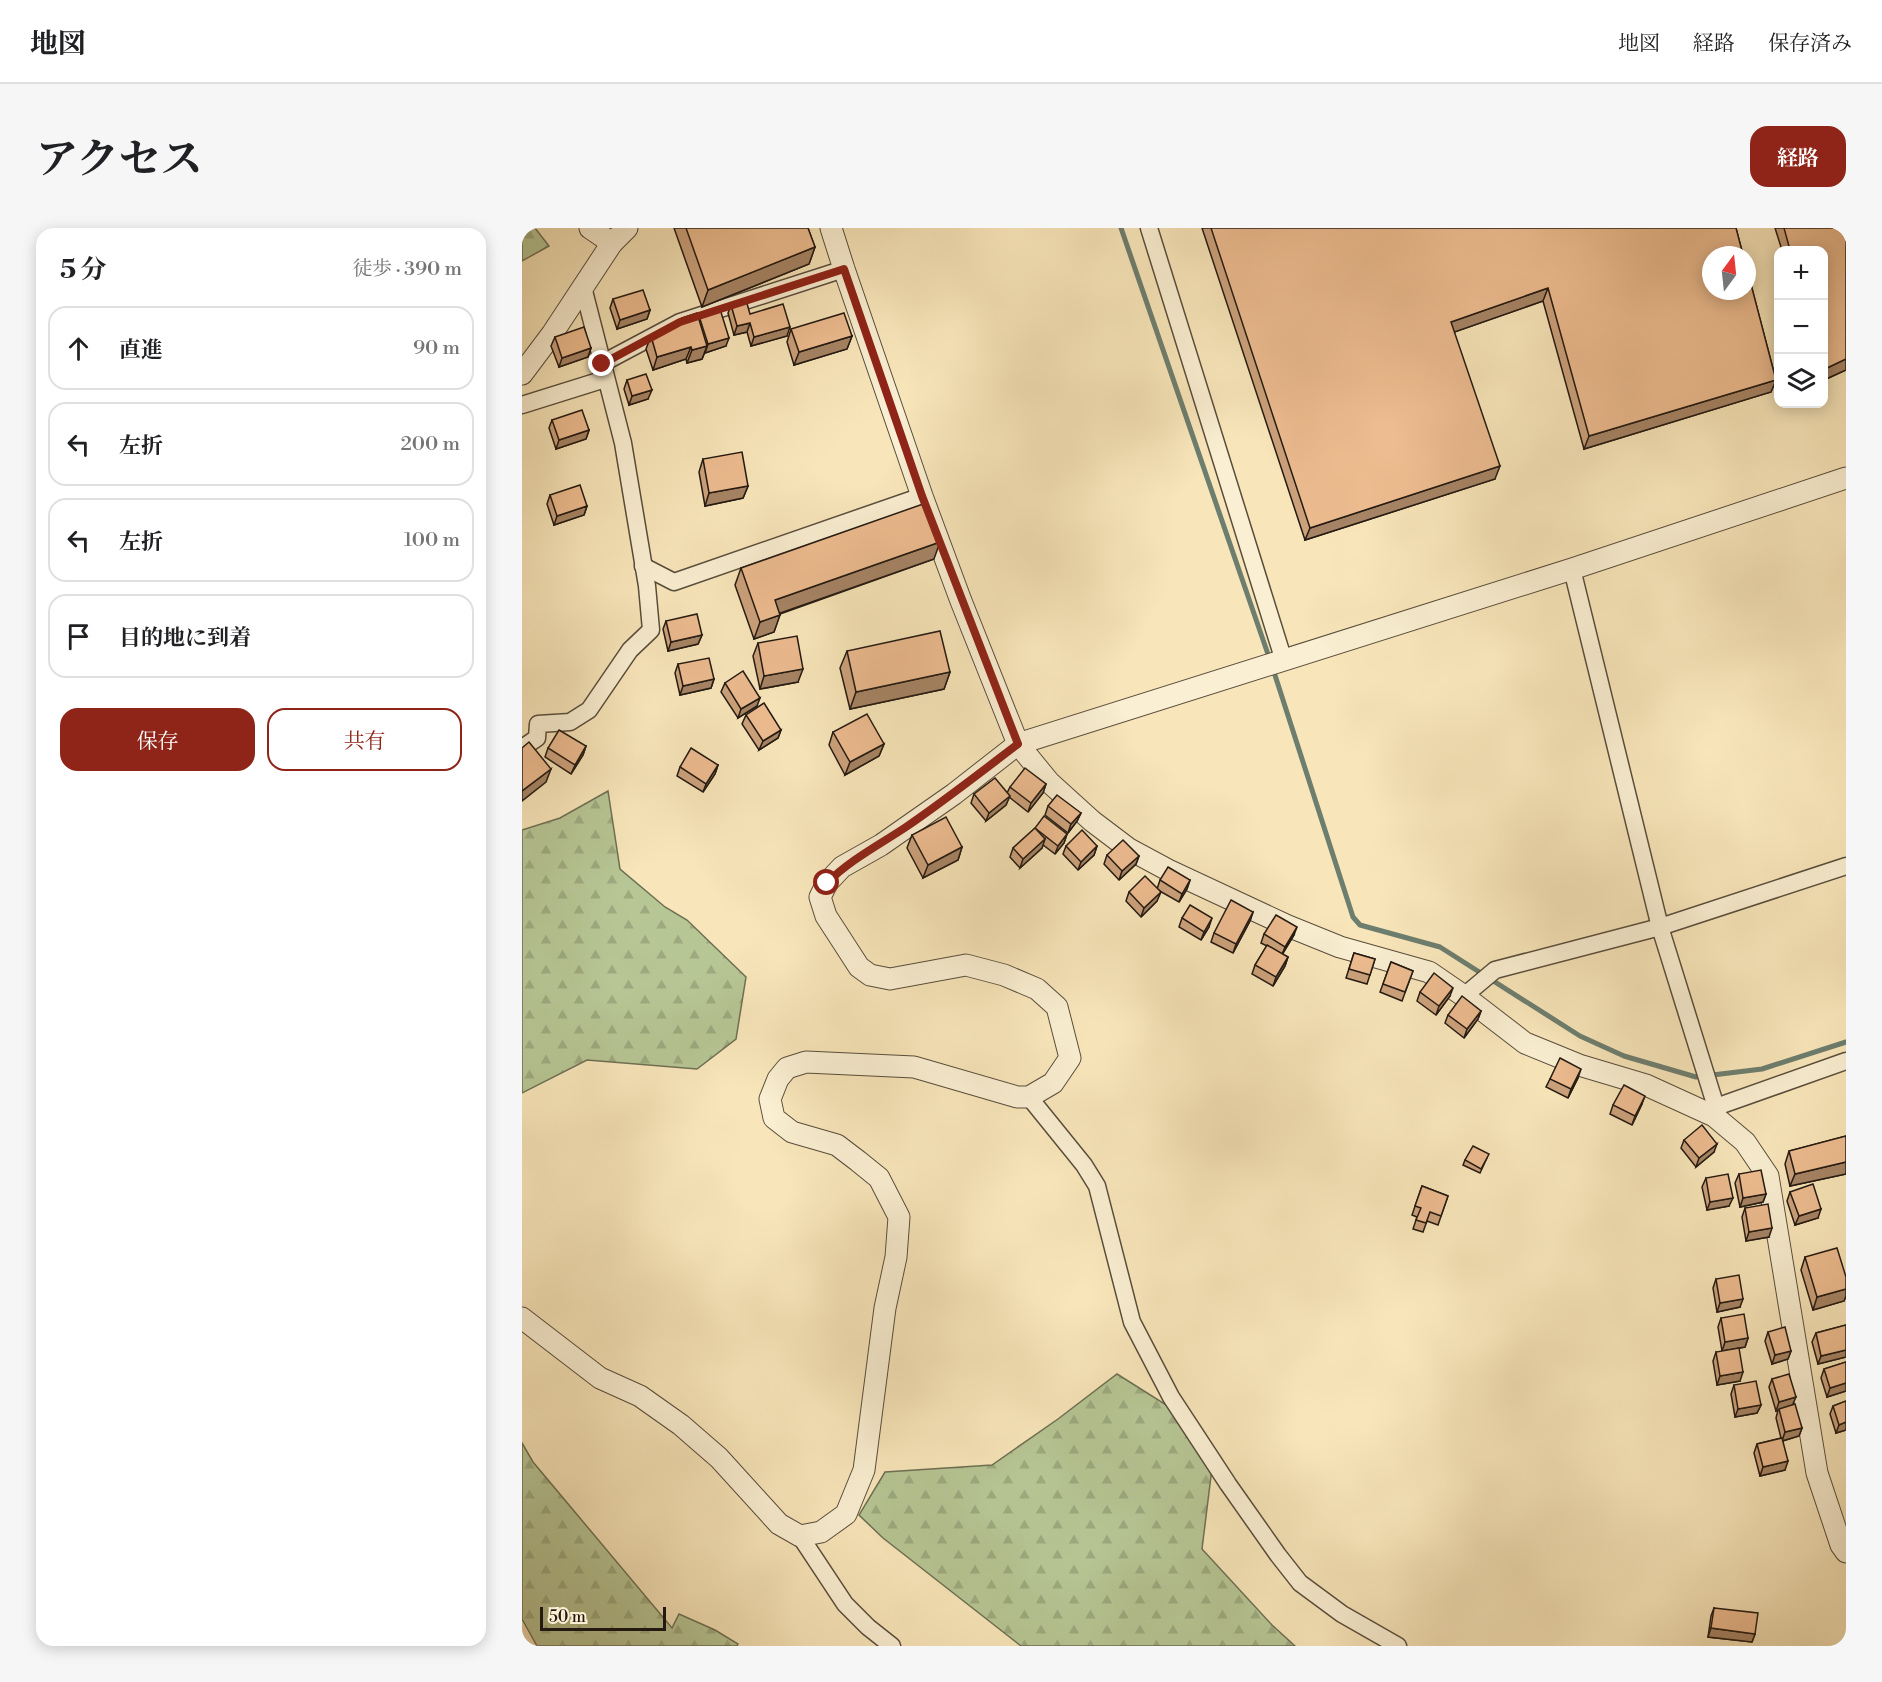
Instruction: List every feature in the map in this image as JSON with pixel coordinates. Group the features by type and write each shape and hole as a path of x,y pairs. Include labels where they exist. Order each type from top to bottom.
{"street":[{"path":"590,228 612,243"},
{"path":"522,374 612,243 627,228"},
{"path":"831,228 922,496 1018,744 1049,782 1092,821 1129,849 1168,870 1287,926 1340,947 1429,972 1468,992 1525,1043 1578,1065 1646,1085 1715,1111 1745,1142 1768,1176 1816,1473 1841,1545 1846,1552"},
{"path":"1149,228 1283,661"},
{"path":"522,405 603,372 680,322 844,269"},
{"path":"522,748 537,738 530,722 570,722 589,710 630,650 651,630 623,443 583,287"},
{"path":"800,1536 821,1532 846,1514 864,1470 885,1308 896,1257 899,1217 879,1178 858,1161 837,1145 792,1132 774,1118 770,1099 778,1079 787,1068 806,1062 914,1066 996,1092 1029,1097 1053,1083 1071,1058 1057,1007 1037,989 1004,975 966,965 890,979 870,975 859,967 825,916 820,897 827,883 842,867 881,844 954,794 1018,744 1572,569 1846,478"},
{"path":"643,566 674,582 922,496"},
{"path":"1572,569 1660,927 1710,1087 1715,1111"},
{"path":"1468,992 1496,970 1660,927 1846,866"},
{"path":"1715,1111 1846,1061"},
{"path":"1029,1097 1084,1165 1097,1186 1132,1322 1172,1397 1228,1484 1278,1556 1300,1583 1342,1614 1398,1646"},
{"path":"522,1318 600,1378 640,1396 681,1425 719,1458 779,1524 800,1536 845,1604 868,1627 892,1646"}],"green space":[{"path":"522,228 535,228 549,246 522,261"},
{"path":"608,791 620,869 665,907 687,920 746,977 736,1039 697,1069 587,1060 522,1093 522,830 560,818"},
{"path":"1117,1374 1168,1406 1213,1460 1202,1549 1272,1625 1295,1646 1021,1646 883,1538 859,1515 885,1472 992,1465"},
{"path":"522,1443 533,1462 672,1628 679,1614 715,1630 738,1644 737,1646 537,1646 522,1619"}],"building":[{"path":"686,228 808,228 815,247 708,290"},
{"path":"1211,228 1736,228 1741,246 1702,246 1702,300 1755,300 1774,372 1774,381 1589,436 1548,288 1451,322 1500,466 1310,528"},
{"path":"1784,228 1846,228 1846,359 1828,368 1828,246 1789,246"},
{"path":"643,290 650,310 620,320 613,299"},
{"path":"746,300 750,314 783,304 790,327 754,337 750,323 737,326 731,305"},
{"path":"720,309 729,338 708,344 699,316"},
{"path":"697,313 707,346 692,350 691,347 657,357 651,336 684,323 682,318"},
{"path":"844,313 852,336 799,352 791,329"},
{"path":"584,327 591,348 562,358 555,337"},
{"path":"646,374 652,390 632,396 627,380"},
{"path":"582,410 589,430 559,440 552,420"},
{"path":"742,452 748,486 709,493 703,459"},
{"path":"580,485 587,506 557,516 550,495"},
{"path":"926,503 940,542 775,600 780,615 760,622 741,568"},
{"path":"697,614 702,635 671,642 666,621"},
{"path":"940,631 950,672 856,692 847,651"},
{"path":"797,636 803,669 764,676 758,643"},
{"path":"709,658 714,679 683,686 678,664"},
{"path":"743,671 760,698 741,709 725,683"},
{"path":"764,703 781,730 763,741 746,715"},
{"path":"867,714 884,744 850,762 833,732"},
{"path":"559,730 586,746 575,765 548,748"},
{"path":"529,742 551,769 522,791 522,748"},
{"path":"691,748 718,765 706,784 680,767"},
{"path":"1025,768 1046,784 1031,803 1010,787"},
{"path":"995,778 1010,796 989,813 974,794"},
{"path":"1057,795 1081,813 1071,824 1048,806"},
{"path":"1044,816 1067,834 1058,846 1035,828"},
{"path":"946,817 962,847 928,865 912,835"},
{"path":"1035,828 1045,839 1023,859 1013,848"},
{"path":"1082,830 1097,846 1081,862 1066,846"},
{"path":"1123,840 1139,856 1122,871 1107,855"},
{"path":"1168,867 1190,880 1182,894 1160,880"},
{"path":"1145,876 1161,892 1144,908 1129,892"},
{"path":"1231,900 1253,912 1236,944 1214,933"},
{"path":"1190,905 1212,918 1204,932 1182,918"},
{"path":"1276,915 1297,927 1285,947 1264,934"},
{"path":"1267,945 1288,957 1276,977 1255,965"},
{"path":"1354,953 1375,959 1370,975 1349,969"},
{"path":"1391,962 1413,971 1405,992 1383,984"},
{"path":"1434,973 1453,988 1439,1006 1420,992"},
{"path":"1462,996 1481,1011 1467,1029 1448,1015"},
{"path":"1560,1058 1581,1069 1571,1089 1550,1079"},
{"path":"1624,1085 1645,1096 1635,1116 1613,1105"},
{"path":"1702,1125 1717,1144 1699,1158 1684,1140"},
{"path":"1846,1136 1846,1162 1795,1174 1789,1151"},
{"path":"1473,1146 1489,1154 1481,1169 1465,1160"},
{"path":"1761,1170 1766,1194 1743,1198 1739,1174"},
{"path":"1728,1174 1733,1198 1710,1202 1706,1178"},
{"path":"1813,1184 1821,1209 1799,1216 1790,1192"},
{"path":"1422,1186 1448,1196 1441,1216 1430,1212 1426,1223 1416,1220 1421,1208 1415,1206"},
{"path":"1768,1204 1772,1228 1749,1232 1745,1208"},
{"path":"1837,1248 1846,1277 1846,1289 1817,1297 1805,1257"},
{"path":"1739,1275 1743,1299 1720,1303 1716,1279"},
{"path":"1744,1314 1748,1338 1725,1342 1721,1318"},
{"path":"1846,1325 1846,1350 1821,1356 1816,1333"},
{"path":"1785,1327 1791,1351 1775,1355 1768,1332"},
{"path":"1739,1348 1743,1372 1720,1376 1716,1352"},
{"path":"1846,1362 1846,1383 1830,1388 1824,1369"},
{"path":"1789,1374 1796,1397 1779,1402 1772,1379"},
{"path":"1756,1381 1761,1405 1738,1409 1734,1385"},
{"path":"1846,1401 1846,1422 1839,1425 1833,1406"},
{"path":"1795,1404 1802,1428 1785,1432 1779,1409"},
{"path":"1782,1438 1788,1461 1763,1467 1757,1444"},
{"path":"1714,1608 1758,1613 1755,1634 1711,1628"}],"waterway":[{"path":"1121,228 1270,660"},
{"path":"1273,669 1353,917 1360,925 1440,947 1580,1036 1624,1056 1696,1077 1762,1069 1846,1042"}],"route":[{"path":"602,364 680,322 844,269 922,496 1018,744 954,794 881,844 842,867 827,883"}]}
